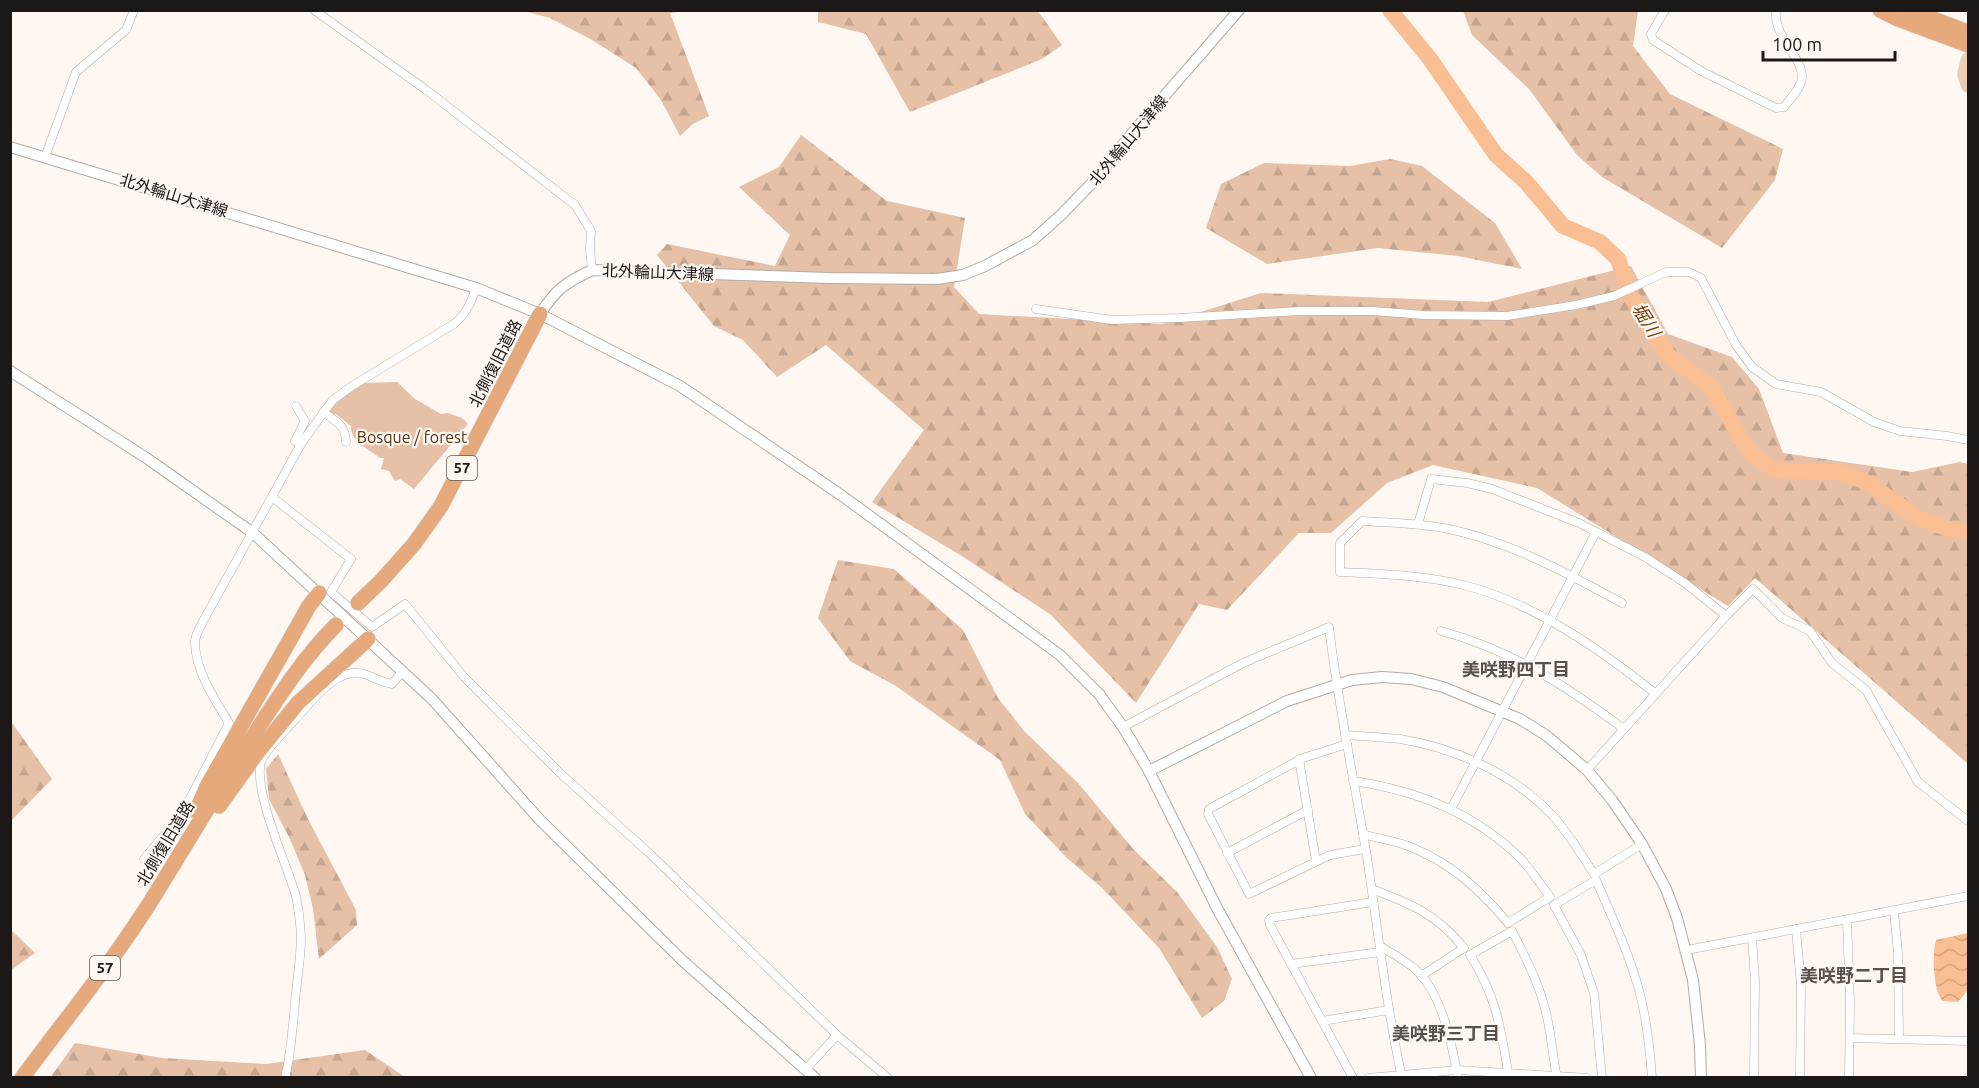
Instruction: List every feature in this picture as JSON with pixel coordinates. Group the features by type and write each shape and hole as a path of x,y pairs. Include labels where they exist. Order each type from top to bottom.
{"highway":[{"path":"1880,10 1898,20 1968,45"},
{"path":"1909,10 1968,32"},
{"name":"北側復旧道路","path":"358,603 381,582 414,544 441,506 540,314"},
{"path":"179,853 207,786 309,606 320,593"},
{"name":"北側復旧道路","path":"22,1077 118,950 294,674 336,626"},
{"path":"179,853 209,820 258,752 298,703 368,639"}],"main road":[{"path":"1968,58 1964,74 1968,86"}],"street":[{"path":"45,157 76,72 126,30 134,10"},
{"path":"314,10 425,89 574,205 591,231 592,270"},
{"name":"北外輪山大津線","path":"10,147 476,288 540,314 553,294 569,281 592,270 829,278 937,279 963,275 1033,240 1092,183 1239,10"},
{"path":"1665,10 1651,34 1653,40 1701,71 1776,108 1784,107 1802,77 1798,64 1780,32 1775,18 1776,10"},
{"path":"1036,309 1113,320 1299,311 1507,316 1536,313 1595,301 1614,296 1666,272 1689,272 1701,278 1736,345 1752,367 1776,384 1821,392 1874,422 1900,431 1968,440"},
{"path":"144,859 183,812 229,723 201,668 194,642 207,614 301,444 333,400 454,324 463,316 470,307 476,288"},
{"path":"540,314 680,386 841,495 1060,655 1099,694 1123,727 1149,771 1217,908 1311,1077"},
{"path":"10,371 145,457 253,533 403,671 469,739 540,820 683,962 815,1077"},
{"path":"296,406 305,421 295,441 301,444"},
{"path":"323,412 344,429 346,442"},
{"path":"1418,524 1431,479 1467,483 1492,489 1596,532 1645,557 1685,583 1726,616"},
{"path":"272,497 351,559 331,592 372,627 405,604 464,677 561,774 648,852 837,1035 888,1077"},
{"path":"1622,603 1572,576 1491,541 1450,530 1418,524 1362,521 1340,543 1340,572 1395,574 1463,585 1492,594 1549,621 1613,660 1656,694"},
{"path":"1451,809 1596,532"},
{"path":"1587,770 1753,589 1782,618 1810,631 1832,663 1866,690 1918,782 1968,821"},
{"path":"1123,727 1243,663 1329,627 1336,685 1372,889 1389,1010 1402,1075"},
{"path":"1441,631 1468,638 1527,664 1559,682 1624,729"},
{"path":"285,1077 290,1055 301,926 295,890 284,864 262,793 259,777 261,760 336,678 351,673 367,674 377,681 392,684 403,671"},
{"path":"1149,771 1287,701 1352,680 1382,677 1411,679 1443,687 1520,719 1546,736 1587,770 1612,800 1642,844 1666,889 1687,950 1696,1013 1701,1077"},
{"path":"1365,849 1330,855 1249,894 1208,814 1209,808 1299,759 1346,739 1400,739 1441,748 1476,762 1521,788 1551,814 1573,842 1595,877 1628,955 1640,993 1648,1031 1652,1077"},
{"path":"1299,759 1316,861"},
{"path":"1353,781 1389,786 1436,802 1488,831 1520,858 1550,897 1581,955 1594,993 1602,1077"},
{"path":"1227,853 1308,810"},
{"path":"1363,834 1411,847 1438,860 1463,877 1508,923 1531,967 1541,996 1548,1021 1556,1076"},
{"path":"1554,905 1642,844"},
{"path":"1372,889 1424,910 1452,933 1470,955 1492,995 1498,1015 1508,1075"},
{"path":"1687,950 1968,896"},
{"path":"1508,923 1550,897"},
{"path":"1353,1077 1269,920 1373,902"},
{"path":"1894,911 1898,953 1899,1039"},
{"path":"1847,920 1849,1077"},
{"path":"1796,929 1801,985 1800,1077"},
{"path":"1470,955 1512,932"},
{"path":"1752,938 1755,981 1754,1077"},
{"path":"1421,976 1464,948"},
{"path":"1291,964 1380,949 1415,969 1438,1003 1447,1022 1457,1074"},
{"path":"1322,1021 1389,1010"},
{"path":"805,1070 837,1035"},
{"path":"1850,1038 1968,1041"},
{"path":"1368,1077 1457,1074 1587,1077"}],"green space":[{"path":"524,11 687,11 670,13 709,116 693,124 680,136 661,100 636,68 592,40 550,18"},
{"path":"818,11 1038,11 1062,45 1042,59 910,112 866,34 818,22"},
{"path":"1463,11 1638,11 1633,46 1670,94 1783,149 1775,180 1722,248 1602,177 1577,155 1529,89 1472,35"},
{"path":"801,135 887,201 965,218 954,287 979,314 1162,324 1261,293 1488,302 1631,266 1668,334 1732,357 1759,389 1783,453 1912,472 1960,462 1968,464 1968,764 1755,578 1728,606 1537,488 1433,465 1387,483 1331,533 1299,533 1227,610 1199,604 1136,703 1051,615 965,558 872,502 924,430 826,345 777,377 743,340 714,326 657,255 667,244 775,266 790,235 739,187 779,167"},
{"path":"1390,159 1422,166 1495,223 1522,269 1458,256 1378,248 1267,264 1206,228 1221,184 1264,163 1350,166"},
{"name":"Bosque / forest","path":"397,382 415,399 441,414 448,413 462,418 468,424 414,489 400,479 395,481 389,471 381,469 384,458 380,458 361,445 354,437 351,426 336,414 319,414 323,406 361,383"},
{"path":"838,560 894,569 963,630 998,698 1024,731 1078,783 1134,850 1177,892 1217,947 1232,979 1224,1001 1202,1018 1159,948 1101,887 1067,858 1025,814 1000,760 896,686 850,661 818,618"},
{"path":"10,720 52,779 11,821 10,821"},
{"path":"278,754 307,817 356,910 357,925 319,959 313,909 305,875 290,839 269,799 266,769"},
{"path":"11,930 35,953 10,970"},
{"path":"75,1043 162,1058 266,1064 365,1050 405,1077 50,1078"}],"water":[{"path":"1968,933 1968,990 1958,1002 1943,1001 1937,990 1934,972 1936,940"}],"waterway":[{"name":"堀川","path":"1390,10 1430,59 1496,155 1526,182 1563,226 1600,242 1618,259 1629,292 1650,329 1669,356 1710,386 1752,454 1773,470 1840,472 1866,482 1920,519 1949,529 1968,532"}],"district":[{"name":"美咲野四丁目","path":"1516,670"},
{"name":"美咲野二丁目","path":"1854,976"},
{"name":"美咲野三丁目","path":"1446,1034"}]}
